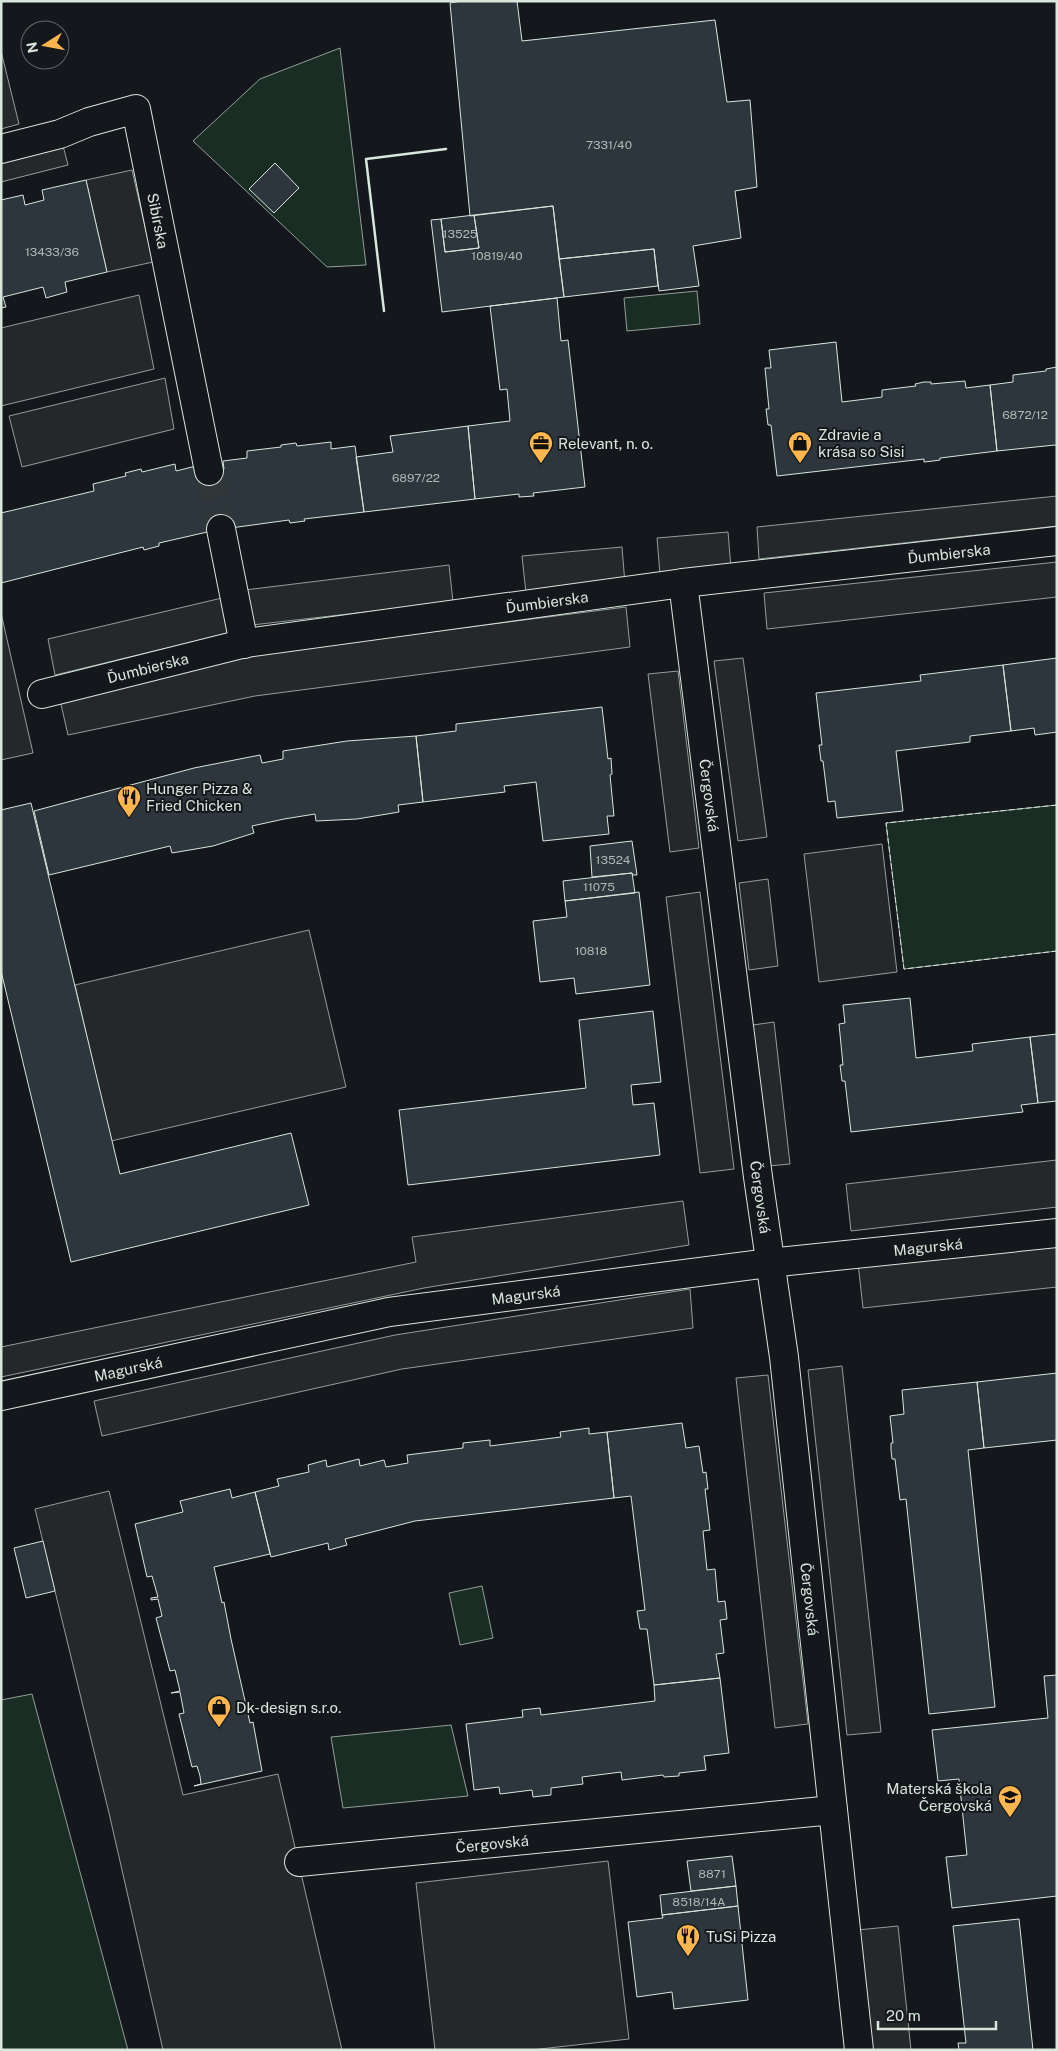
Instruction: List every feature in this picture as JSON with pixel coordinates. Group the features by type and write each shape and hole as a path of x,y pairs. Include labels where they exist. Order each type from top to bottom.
{"street":[{"name":"Sibírska","path":"1,149 60,134 89,122 136,109 209,471"},
{"path":"221,529 244,644"},
{"name":"Ďumbierska","path":"42,694 244,644 683,583 1057,542"},
{"name":"Čergovská","path":"683,583 769,1263 784,1357 859,2050"},
{"name":"Magurská","path":"1,1396 389,1312 769,1263 1057,1233"},
{"name":"Čergovská","path":"300,1862 833,1810"}],"green space":[{"path":"340,48 366,265 327,267 193,141 260,79"},
{"path":"697,291 700,324 627,331 624,298"},
{"path":"1057,805 1057,951 904,969 886,823"},
{"path":"482,1586 493,1638 460,1645 449,1593"},
{"path":"32,1694 128,2050 1,2050 1,1700"},
{"path":"451,1725 468,1796 343,1808 331,1737"}],"shaded area":[{"path":"1,51 19,124 1,129"},
{"path":"60,134 68,165 1,182 1,149"},
{"path":"132,170 153,262 107,272 86,180"},
{"path":"139,295 154,369 1,406 1,328"},
{"path":"165,378 174,429 22,467 9,416"},
{"path":"1057,496 1057,526 759,559 757,527"},
{"path":"728,532 731,568 660,574 657,538"},
{"path":"622,547 625,584 526,593 522,556"},
{"path":"1057,562 1057,597 767,629 764,593"},
{"path":"449,565 453,602 252,625 245,590"},
{"path":"222,598 229,633 55,675 48,639"},
{"path":"626,607 630,647 255,696 68,735 60,700 249,655"},
{"path":"1,613 33,753 1,760"},
{"path":"743,658 767,837 738,841 714,661"},
{"path":"678,671 699,848 670,852 648,674"},
{"path":"882,844 897,972 819,982 804,854"},
{"path":"768,879 778,966 749,970 739,883"},
{"path":"700,892 734,1169 700,1173 666,897"},
{"path":"309,930 346,1087 111,1141 75,985"},
{"path":"774,1022 790,1164 757,1167 739,1027"},
{"path":"1057,1160 1057,1207 851,1231 846,1184"},
{"path":"683,1201 689,1245 424,1288 1,1377 1,1347 416,1262 412,1237"},
{"path":"1057,1233 1057,1287 863,1308 857,1254"},
{"path":"690,1289 693,1328 402,1369 102,1436 94,1401 395,1335"},
{"path":"842,1366 881,1732 847,1735 808,1370"},
{"path":"768,1375 808,1724 775,1728 736,1378"},
{"path":"109,1491 183,1795 278,1774 342,2050 163,2050 109,1813 35,1509"},
{"path":"608,1861 629,2039 531,2050 435,2050 416,1883"},
{"path":"898,1926 911,2050 859,2050 847,1931"}],"building":[{"path":"461,1 517,1 522,41 715,20 727,102 750,100 757,187 735,191 741,238 693,246 699,286 659,291 654,249 559,259 553,206 470,216 450,3"},
{"path":"275,163 299,188 274,213 249,189"},
{"path":"86,180 107,272 65,282 67,292 46,298 43,287 3,297 6,307 1,308 1,200 23,195 25,205 44,200 42,190"},
{"path":"553,206 564,297 442,312 431,220 441,219 445,252 479,248 474,215"},
{"path":"474,215 479,248 445,252 441,219"},
{"path":"654,249 658,286 564,297 559,259"},
{"path":"557,298 561,341 568,340 585,487 533,493 534,496 519,497 519,494 475,499 468,426 510,421 507,389 500,390 490,306"},
{"path":"836,342 842,402 882,397 882,390 916,386 915,384 924,382 931,382 931,384 965,381 966,388 990,385 997,451 940,458 940,460 933,461 924,462 924,459 777,476 771,425 768,425 766,409 769,409 765,368 771,368 769,350"},
{"path":"1057,367 1057,447 1055,445 997,451 990,385 1013,382 1013,375 1046,371 1046,369"},
{"path":"468,426 475,499 364,512 356,457 393,452 390,436"},
{"path":"331,442 331,449 355,446 364,512 304,519 305,521 290,523 289,520 216,530 159,543 159,546 144,550 143,547 1,583 1,513 94,491 93,484 126,476 125,473 141,469 142,472 175,464 176,471 200,465 202,472 224,469 223,461 247,458 247,451 281,447 281,445 296,443 297,446"},
{"path":"1057,658 1057,732 1035,735 1034,728 1011,731 1003,665"},
{"path":"1003,665 1011,731 970,736 970,742 896,751 903,811 837,818 835,801 828,802 823,761 821,761 819,745 822,745 816,693 921,681 920,675"},
{"path":"602,707 608,759 611,758 612,774 610,775 614,816 607,816 609,834 543,841 536,782 504,786 505,792 423,802 416,736 456,731 456,724"},
{"path":"416,736 423,802 398,805 399,812 357,819 316,821 315,814 284,819 252,826 254,833 213,846 172,853 170,846 49,875 34,811 194,768 260,755 262,763 283,759 283,751 347,741"},
{"path":"31,803 120,1174 291,1133 309,1205 71,1262 1,971 1,810"},
{"path":"632,841 637,875 632,873 592,877 590,846"},
{"path":"632,873 635,893 565,901 563,881"},
{"path":"639,892 650,985 576,994 574,978 540,982 533,921 567,917 565,901"},
{"path":"910,998 916,1058 973,1051 972,1044 1030,1037 1038,1103 1021,1105 1023,1112 851,1132 845,1081 842,1081 840,1065 843,1065 839,1024 845,1023 843,1005"},
{"path":"653,1011 661,1082 631,1085 633,1105 654,1103 660,1155 408,1185 399,1110 586,1088 579,1020"},
{"path":"1057,1034 1057,1101 1038,1103 1030,1037"},
{"path":"1057,1373 1057,1440 984,1448 977,1382"},
{"path":"977,1382 984,1448 968,1450 995,1707 929,1714 906,1499 900,1500 895,1459 892,1459 891,1443 893,1443 890,1416 904,1414 902,1390"},
{"path":"682,1423 686,1448 699,1446 703,1473 706,1472 708,1489 705,1489 710,1530 703,1531 707,1570 715,1569 718,1602 725,1601 727,1619 720,1620 724,1653 716,1654 720,1678 654,1685 647,1629 640,1629 637,1611 645,1610 631,1496 614,1498 607,1432"},
{"path":"589,1428 589,1434 607,1432 614,1498 415,1521 345,1539 347,1545 329,1550 328,1543 271,1557 255,1492 279,1486 277,1479 309,1472 308,1465 326,1460 327,1467 359,1459 360,1466 384,1460 386,1467 408,1463 407,1455 463,1448 463,1443 490,1440 490,1446 561,1437 560,1432"},
{"path":"230,1489 232,1498 255,1492 270,1554 214,1567 222,1603 224,1602 250,1723 253,1722 262,1771 194,1786 201,1784 200,1776 197,1766 192,1767 179,1714 184,1713 180,1692 171,1693 180,1691 175,1670 170,1671 156,1618 162,1616 158,1599 151,1600 151,1598 158,1597 152,1576 147,1577 135,1524 183,1512 180,1501"},
{"path":"43,1541 55,1591 26,1598 14,1548"},
{"name":"Materská škola Čergovská","path":"1057,1675 1057,1896 952,1908 946,1857 967,1855 959,1779 938,1781 932,1730 1048,1718 1044,1676"},
{"path":"720,1678 729,1753 704,1756 706,1770 679,1773 679,1776 664,1777 663,1775 622,1780 621,1772 582,1777 583,1784 551,1788 551,1795 533,1797 532,1790 500,1794 499,1787 474,1790 466,1724 523,1717 522,1710 540,1708 541,1715 655,1701 654,1685"},
{"path":"732,1856 736,1886 691,1891 687,1861"},
{"path":"736,1886 738,1906 662,1915 660,1895"},
{"name":"TuSi Pizza","path":"738,1906 748,2000 674,2009 672,1992 637,1997 628,1922 663,1918 662,1915"},
{"path":"1019,1919 1033,2050 959,2050 958,2043 966,2043 953,1926"}],"tunnel":[{"path":"209,471 221,529"}],"fence":[{"path":"1057,805 886,823 904,969 1057,951"}],"wall":[{"path":"384,311 366,159 446,149"}],"place":[{"name":"Relevant, n. o.","path":"541,464"},
{"name":"Zdravie a krása so Sisi","path":"800,464"},
{"name":"Hunger Pizza & Fried Chicken","path":"129,818"},
{"name":"Dk-design s.r.o.","path":"219,1728"},
{"name":"Materská škola Čergovská","path":"1010,1818"},
{"name":"TuSi Pizza","path":"688,1957"}]}
